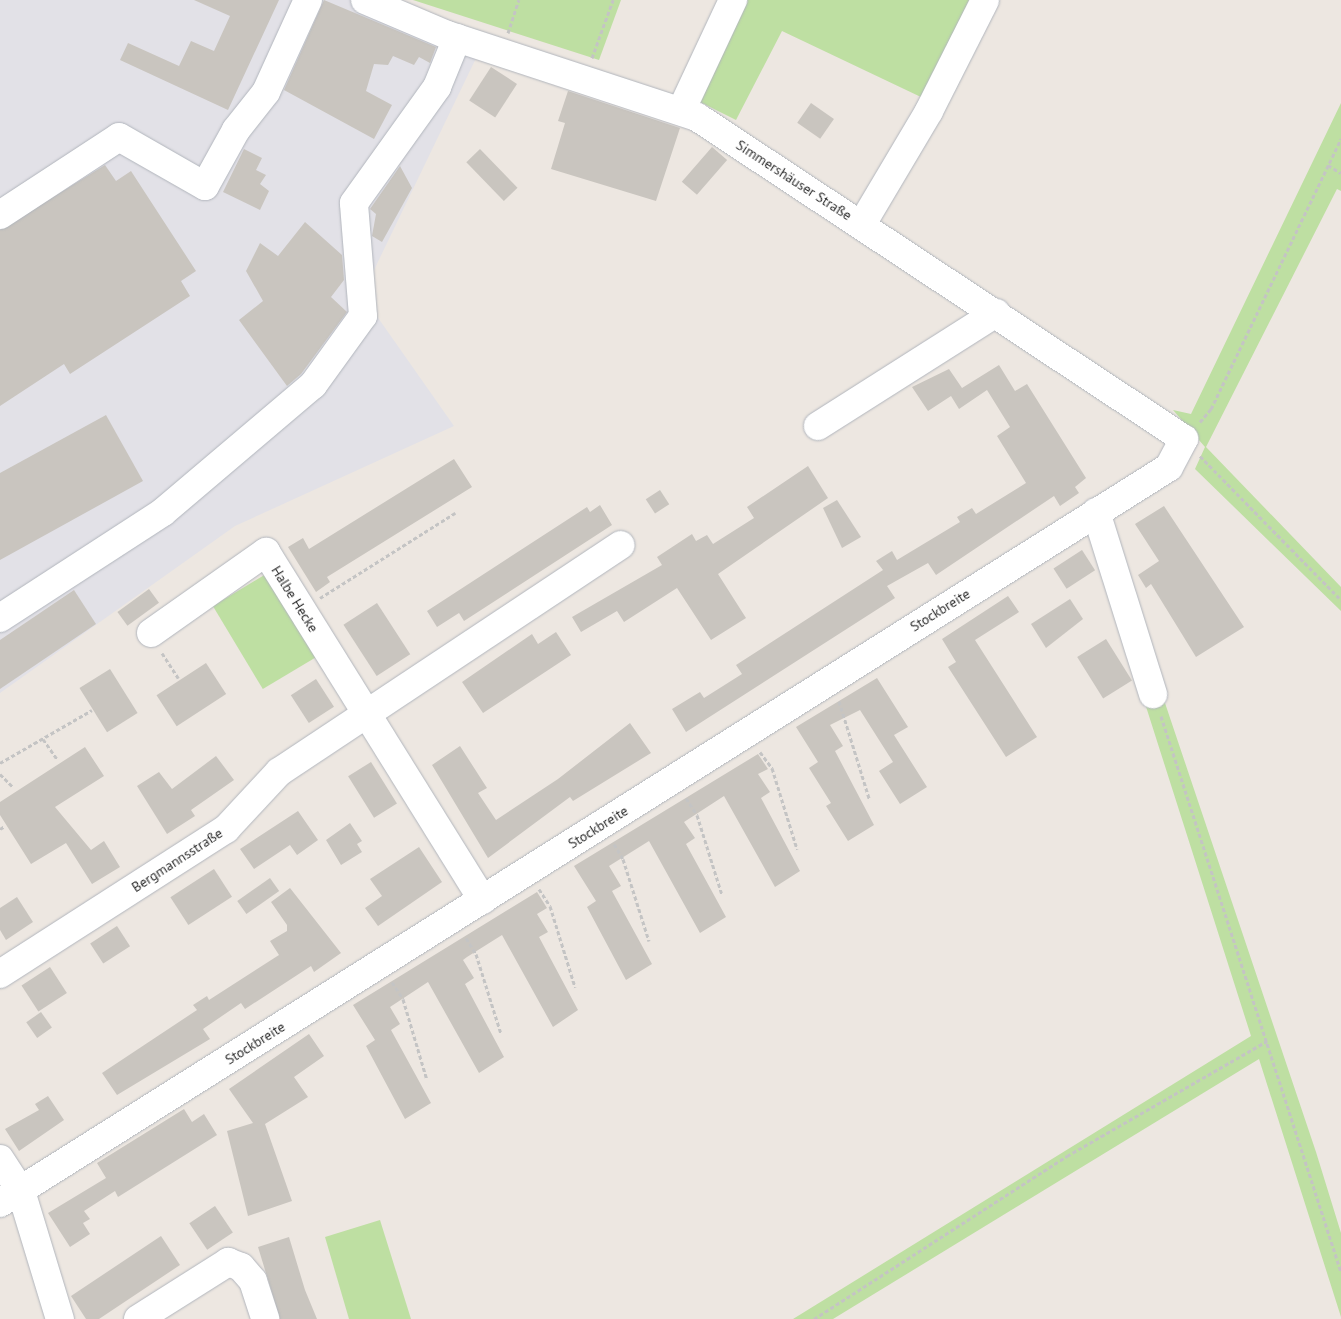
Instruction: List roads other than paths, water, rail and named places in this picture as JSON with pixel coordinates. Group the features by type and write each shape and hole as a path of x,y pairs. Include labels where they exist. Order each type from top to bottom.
{"street":[{"path":"0,215 119,137 205,186 236,130 266,92 308,0"},
{"name":"Simmershäuser Straße","path":"365,0 457,38 697,117 862,224 1184,439"},
{"path":"681,112 733,0"},
{"path":"862,224 928,111 985,0"},
{"path":"0,618 163,512 313,385 363,316 354,203 437,87 457,38"},
{"path":"818,426 996,313"},
{"name":"Stockbreite","path":"10,1197 1169,467 1184,439"},
{"path":"1096,512 1153,694"},
{"path":"366,715 621,545"},
{"name":"Halbe Hecke","path":"151,634 266,552 483,900"},
{"name":"Bergmannsstraße","path":"0,974 226,829 279,772 366,715"},
{"path":"0,1159 10,1197 60,1319"},
{"path":"138,1319 228,1262 241,1267 253,1281 265,1319"}]}
